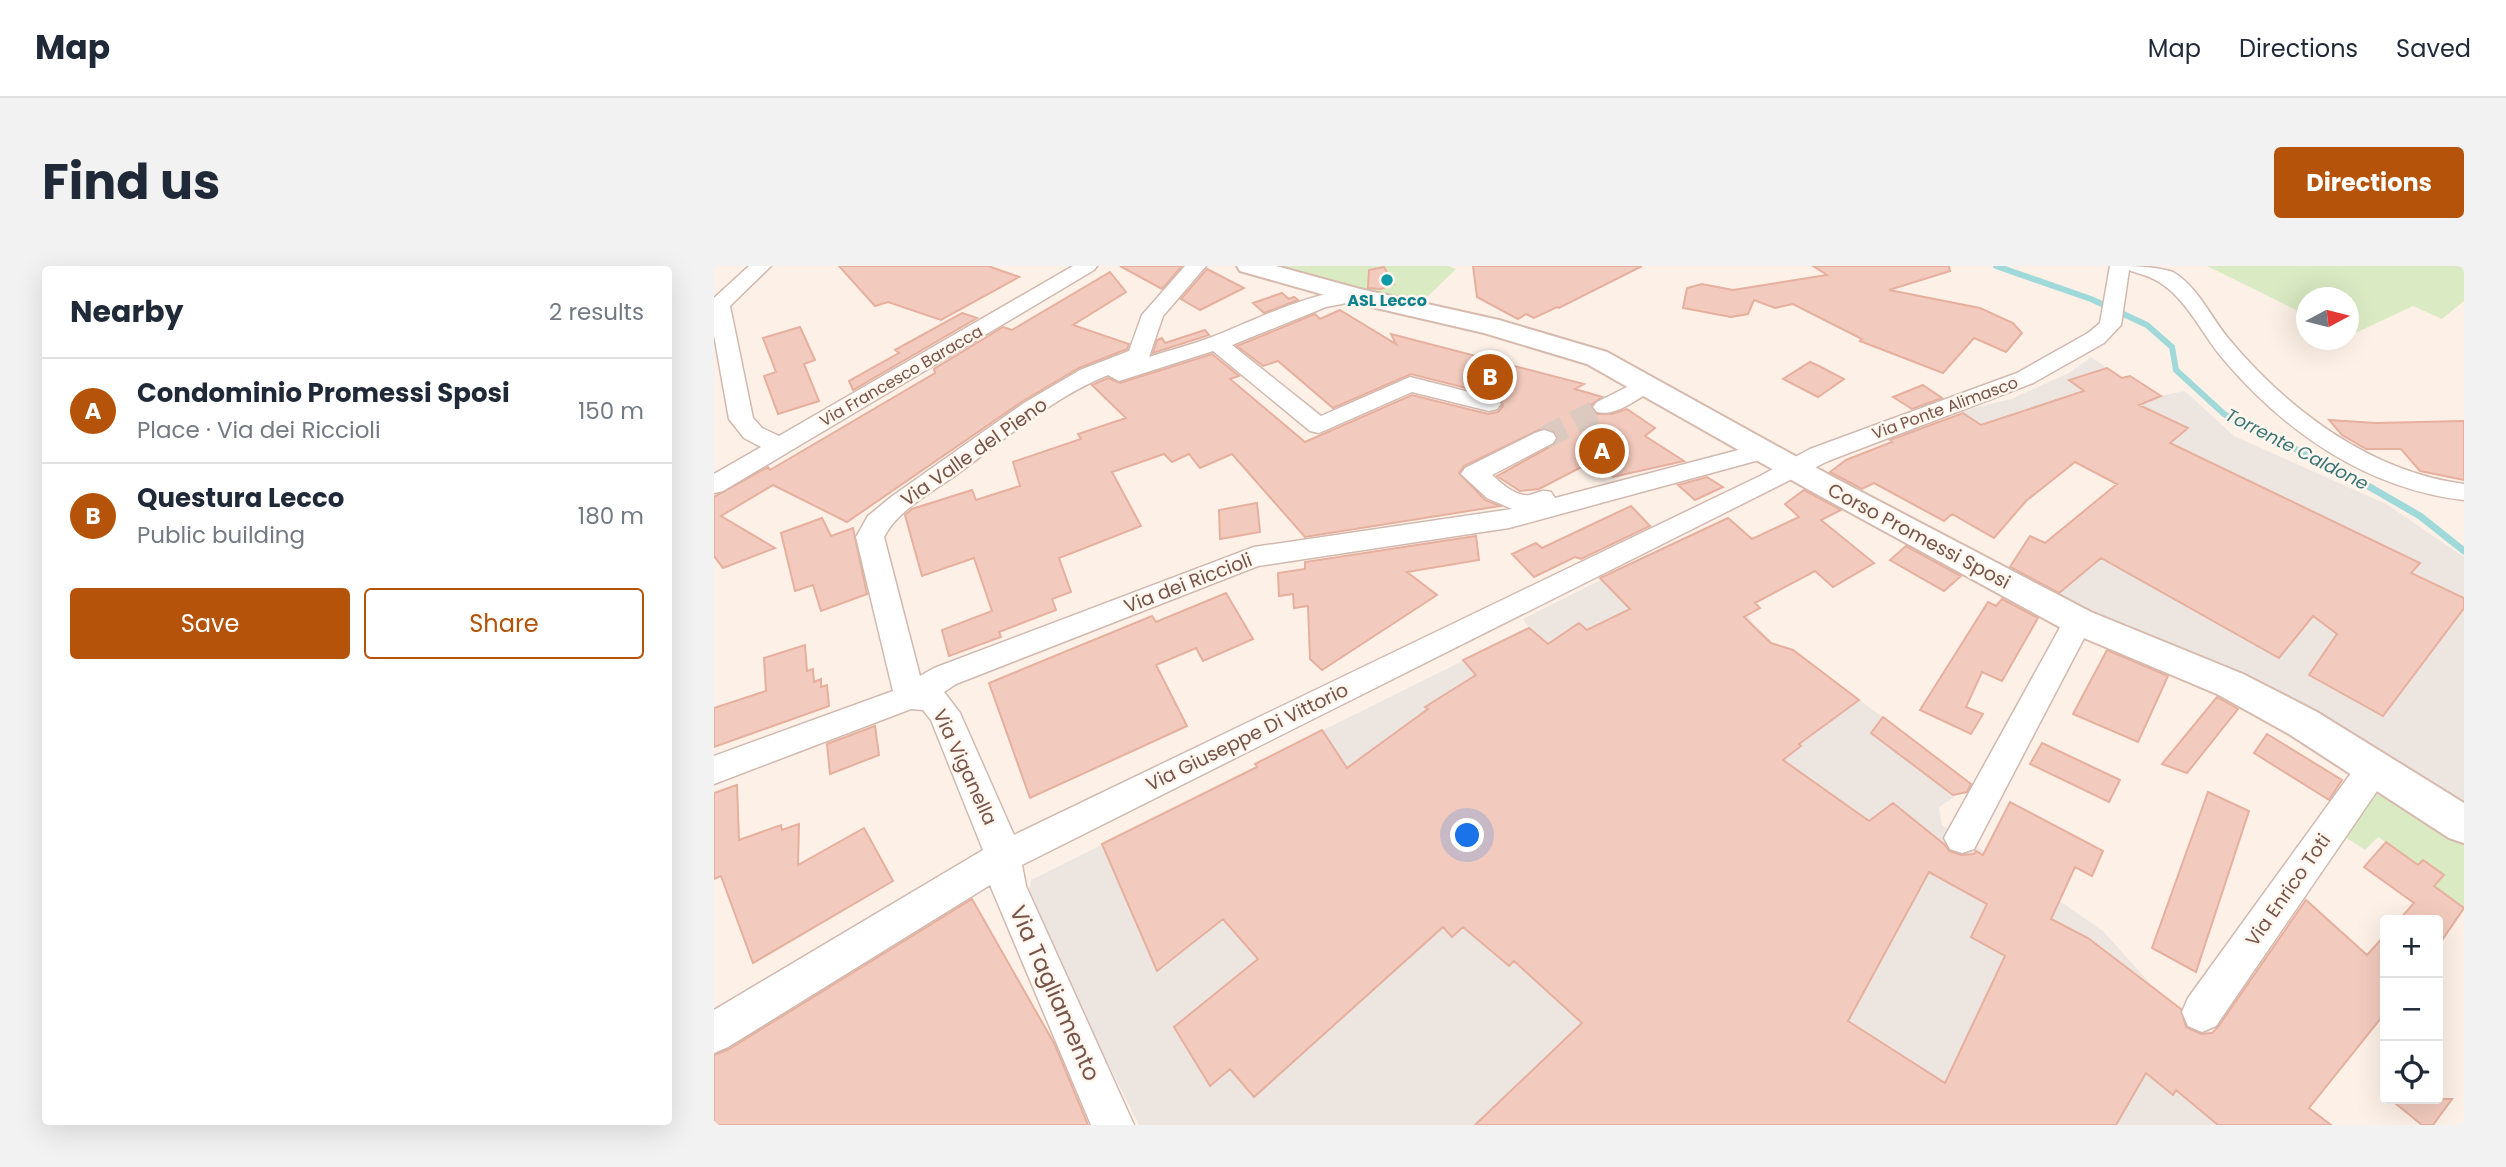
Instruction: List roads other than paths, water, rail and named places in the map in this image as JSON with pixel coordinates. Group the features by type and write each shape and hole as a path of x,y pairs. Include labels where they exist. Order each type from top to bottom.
{"street":[{"path":"761,266 716,306 741,419 753,433 780,447"},
{"name":"Via Francesco Baracca","path":"714,485 1087,266"},
{"name":"Via Valle del Pieno","path":"910,697 870,537 878,522 900,503 1032,408 1088,375 1139,355 1153,315 1196,266"},
{"name":"Corso Promessi Sposi","path":"1249,266 1355,296 1490,326 1597,358 2078,621 2230,684 2302,723 2464,825"},
{"path":"2137,266 2173,279 2220,343 2265,391 2335,444 2384,471 2420,486 2459,497"},
{"name":"Via Ponte Alimasco","path":"1780,459 1819,455 1929,412 2022,380 2096,338 2110,324 2119,276"},
{"name":"Corso Promessi Sposi","path":"1036,413 1068,395 1115,375 1216,342 1321,302 1355,296"},
{"path":"1216,342 1319,426 1410,384 1489,404"},
{"path":"1606,400 1642,381"},
{"path":"1542,498 1539,502 1528,504 1506,501 1474,474 1544,438"},
{"name":"Via dei Riccioli","path":"714,770 910,697 945,676 1254,557 1508,519 1780,459"},
{"name":"Via Giuseppe Di Vittorio","path":"714,1033 1002,858 1780,459"},
{"path":"1962,838 2078,621"},
{"name":"Via Viganella","path":"910,697 932,698 944,713 1000,844 1002,858"},
{"name":"Via Enrico Toti","path":"2202,1012 2374,768"},
{"name":"Via Tagliamento","path":"1002,858 1008,886 1113,1125"}],"waterway":[{"name":"Torrente Caldone","path":"1996,266 2091,299 2147,325 2172,347 2176,370 2224,414 2263,435 2332,465 2366,485"},
{"name":"Torrente Caldone","path":"2363,483 2420,516 2464,551"}],"tunnel":[{"path":"1544,438 1605,407"}],"place":[{"name":"ASL Lecco","path":"1387,280"},
{"name":"Questura Lecco","path":"1490,377"},
{"name":"Condominio Promessi Sposi","path":"1602,451"}]}
